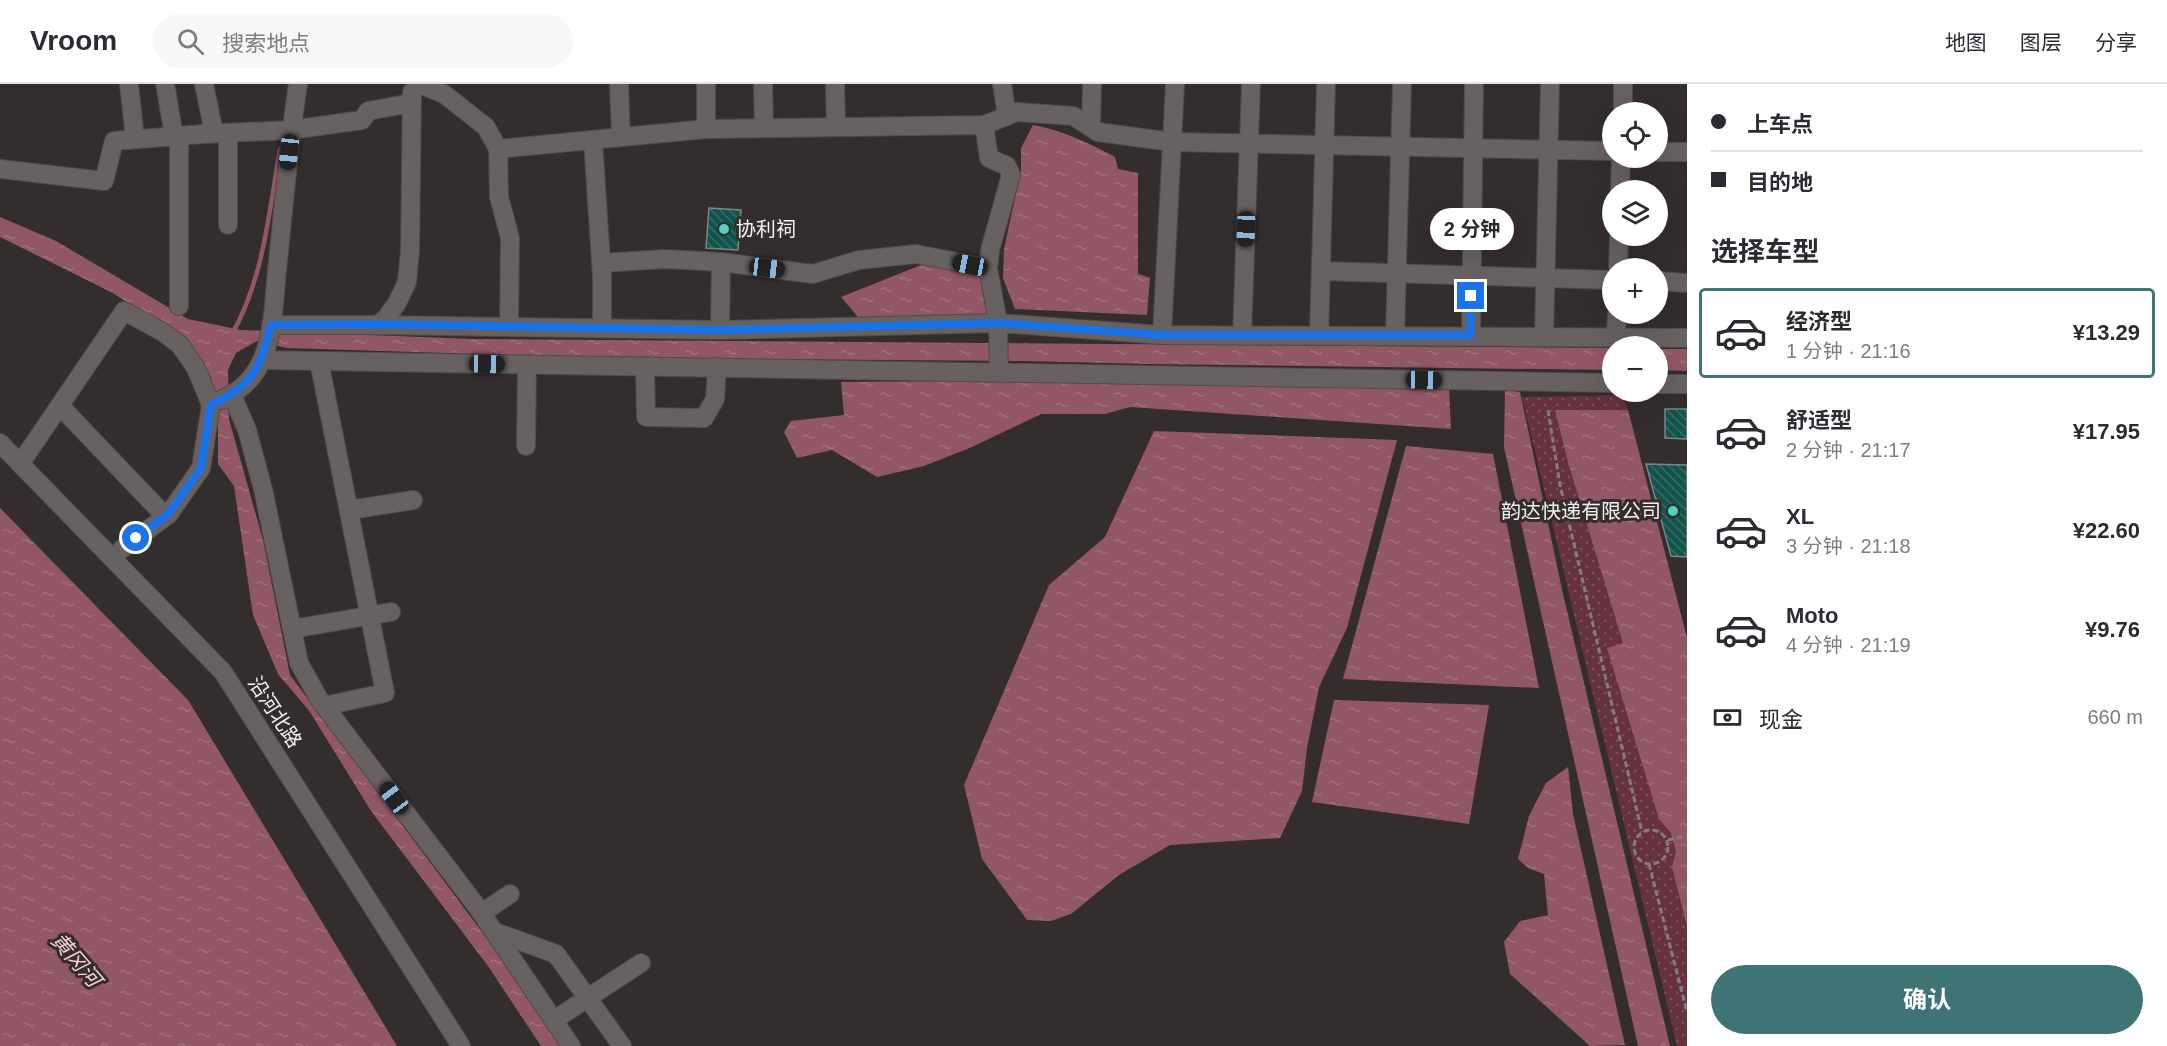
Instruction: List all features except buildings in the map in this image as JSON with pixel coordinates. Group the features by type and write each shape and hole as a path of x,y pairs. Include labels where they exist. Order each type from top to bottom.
{"street":[{"path":"129,84 135,139"},
{"path":"165,84 177,136 179,306"},
{"path":"204,84 221,133 228,225"},
{"path":"211,405 232,395 245,385 262,360 271,325 291,130 298,84"},
{"path":"619,84 621,137"},
{"path":"706,84 706,129"},
{"path":"763,84 764,128"},
{"path":"835,84 836,127"},
{"path":"1002,84 1006,116"},
{"path":"1090,127 1092,84"},
{"path":"1162,335 1175,84"},
{"path":"1242,336 1251,84"},
{"path":"1319,336 1326,84"},
{"path":"1395,336 1402,84"},
{"path":"1470,335 1474,84"},
{"path":"1544,337 1550,84"},
{"path":"1623,84 1623,102"},
{"path":"378,324 387,317 397,303 407,282 410,251 412,104 421,85 444,94 486,127 498,148 499,197 510,238 509,327"},
{"path":"0,169 104,181 114,141 291,130 362,120 368,111 412,104"},
{"path":"498,148 706,129 984,125 1017,112 1072,116 1098,132 1172,142 1325,143 1602,151"},
{"path":"984,125 989,158 1007,166 1011,175 990,250 988,268 998,323 999,372"},
{"path":"593,140 601,263 602,328"},
{"path":"1668,152 1687,152"},
{"path":"601,263 665,259 721,262 813,273 859,260 916,254 988,268"},
{"path":"720,330 721,262"},
{"path":"1320,271 1602,280"},
{"path":"1668,281 1687,282"},
{"path":"20,464 124,311 163,332 180,345 196,368 211,405 201,468 165,516 122,549"},
{"path":"271,325 378,324 720,330 998,323 1162,335 1602,337"},
{"path":"1668,338 1687,338"},
{"path":"262,360 1602,383"},
{"path":"320,361 385,693 324,706"},
{"path":"526,446 527,364"},
{"path":"645,366 646,417 704,418 715,399 717,367"},
{"path":"1668,384 1687,384"},
{"path":"232,395 247,430 263,489 299,663 324,706 482,913 571,1046"},
{"path":"60,406 165,516"},
{"name":"沿河北路","path":"0,443 223,672 461,1046"},
{"path":"350,510 413,500"},
{"path":"292,629 391,612"},
{"path":"482,913 510,894"},
{"path":"495,932 556,954 622,1046"},
{"path":"554,1020 641,963"}],"path":[{"path":"1548,410 1560,485 1642,832"},
{"path":"1660,831 1668,840 1666,856 1658,863 1649,864 1642,861 1635,852 1635,841 1642,832 1660,831"},
{"path":"1668,840 1687,836"},
{"path":"1649,864 1687,1012"}],"shaded area":[{"path":"1602,395 1602,402 1625,402 1687,638 1687,1046 1677,1046 1522,397"}],"water":[{"path":"1033,125 1055,130 1085,142 1115,157 1118,169 1138,173 1138,274 1150,278 1147,315 1015,309 1003,278 1004,249 1021,170 1021,148"},
{"path":"0,217 56,241 188,319 241,330 474,339 1602,348 1602,370 1025,361 610,358 287,348 257,341 236,353 228,370 229,419 263,540 290,675 491,944 562,1046 541,1046 488,966 371,811 310,712 278,674 253,615 234,486 218,464 218,425 211,377 189,343 113,293 0,237"},
{"path":"926,263 982,276 991,313 987,320 864,324 841,297"},
{"path":"1668,349 1687,349 1687,371 1668,370"},
{"path":"1060,380 1449,388 1451,429 1130,407 1105,414 1041,414 972,447 924,466 877,477 832,450 797,458 784,432 791,421 844,415 841,382"},
{"path":"1505,389 1520,392 1563,594 1670,1046 1638,1046 1504,447"},
{"path":"1555,410 1628,410 1687,638 1687,926 1672,867 1676,851 1671,833 1659,819 1607,648 1623,643 1568,462"},
{"path":"1154,431 1397,440 1347,628 1319,687 1307,748 1302,791 1280,838 1170,845 1119,875 1071,914 1051,921 1027,920 982,859 964,785 1049,585 1105,537"},
{"path":"1406,446 1493,454 1539,688 1343,679"},
{"name":"黄冈河","path":"0,508 188,700 397,1046 0,1046"},
{"path":"1334,700 1489,705 1469,824 1312,802"},
{"path":"1568,767 1573,814 1625,1045 1590,1046 1510,974 1504,942 1520,921 1548,915 1544,874 1528,868 1518,859 1529,816 1546,783"}],"waterway":[{"path":"232,334 243,313 264,244 280,149"}],"place":[{"name":"协利祠","path":"724,229"},
{"name":"韵达快递有限公司","path":"1673,511"}],"route":[{"path":"136,538 168,514 201,468 211,405 232,395 245,385 262,360 271,325 378,324 720,330 998,323 1162,335 1470,335 1471,296"}]}
